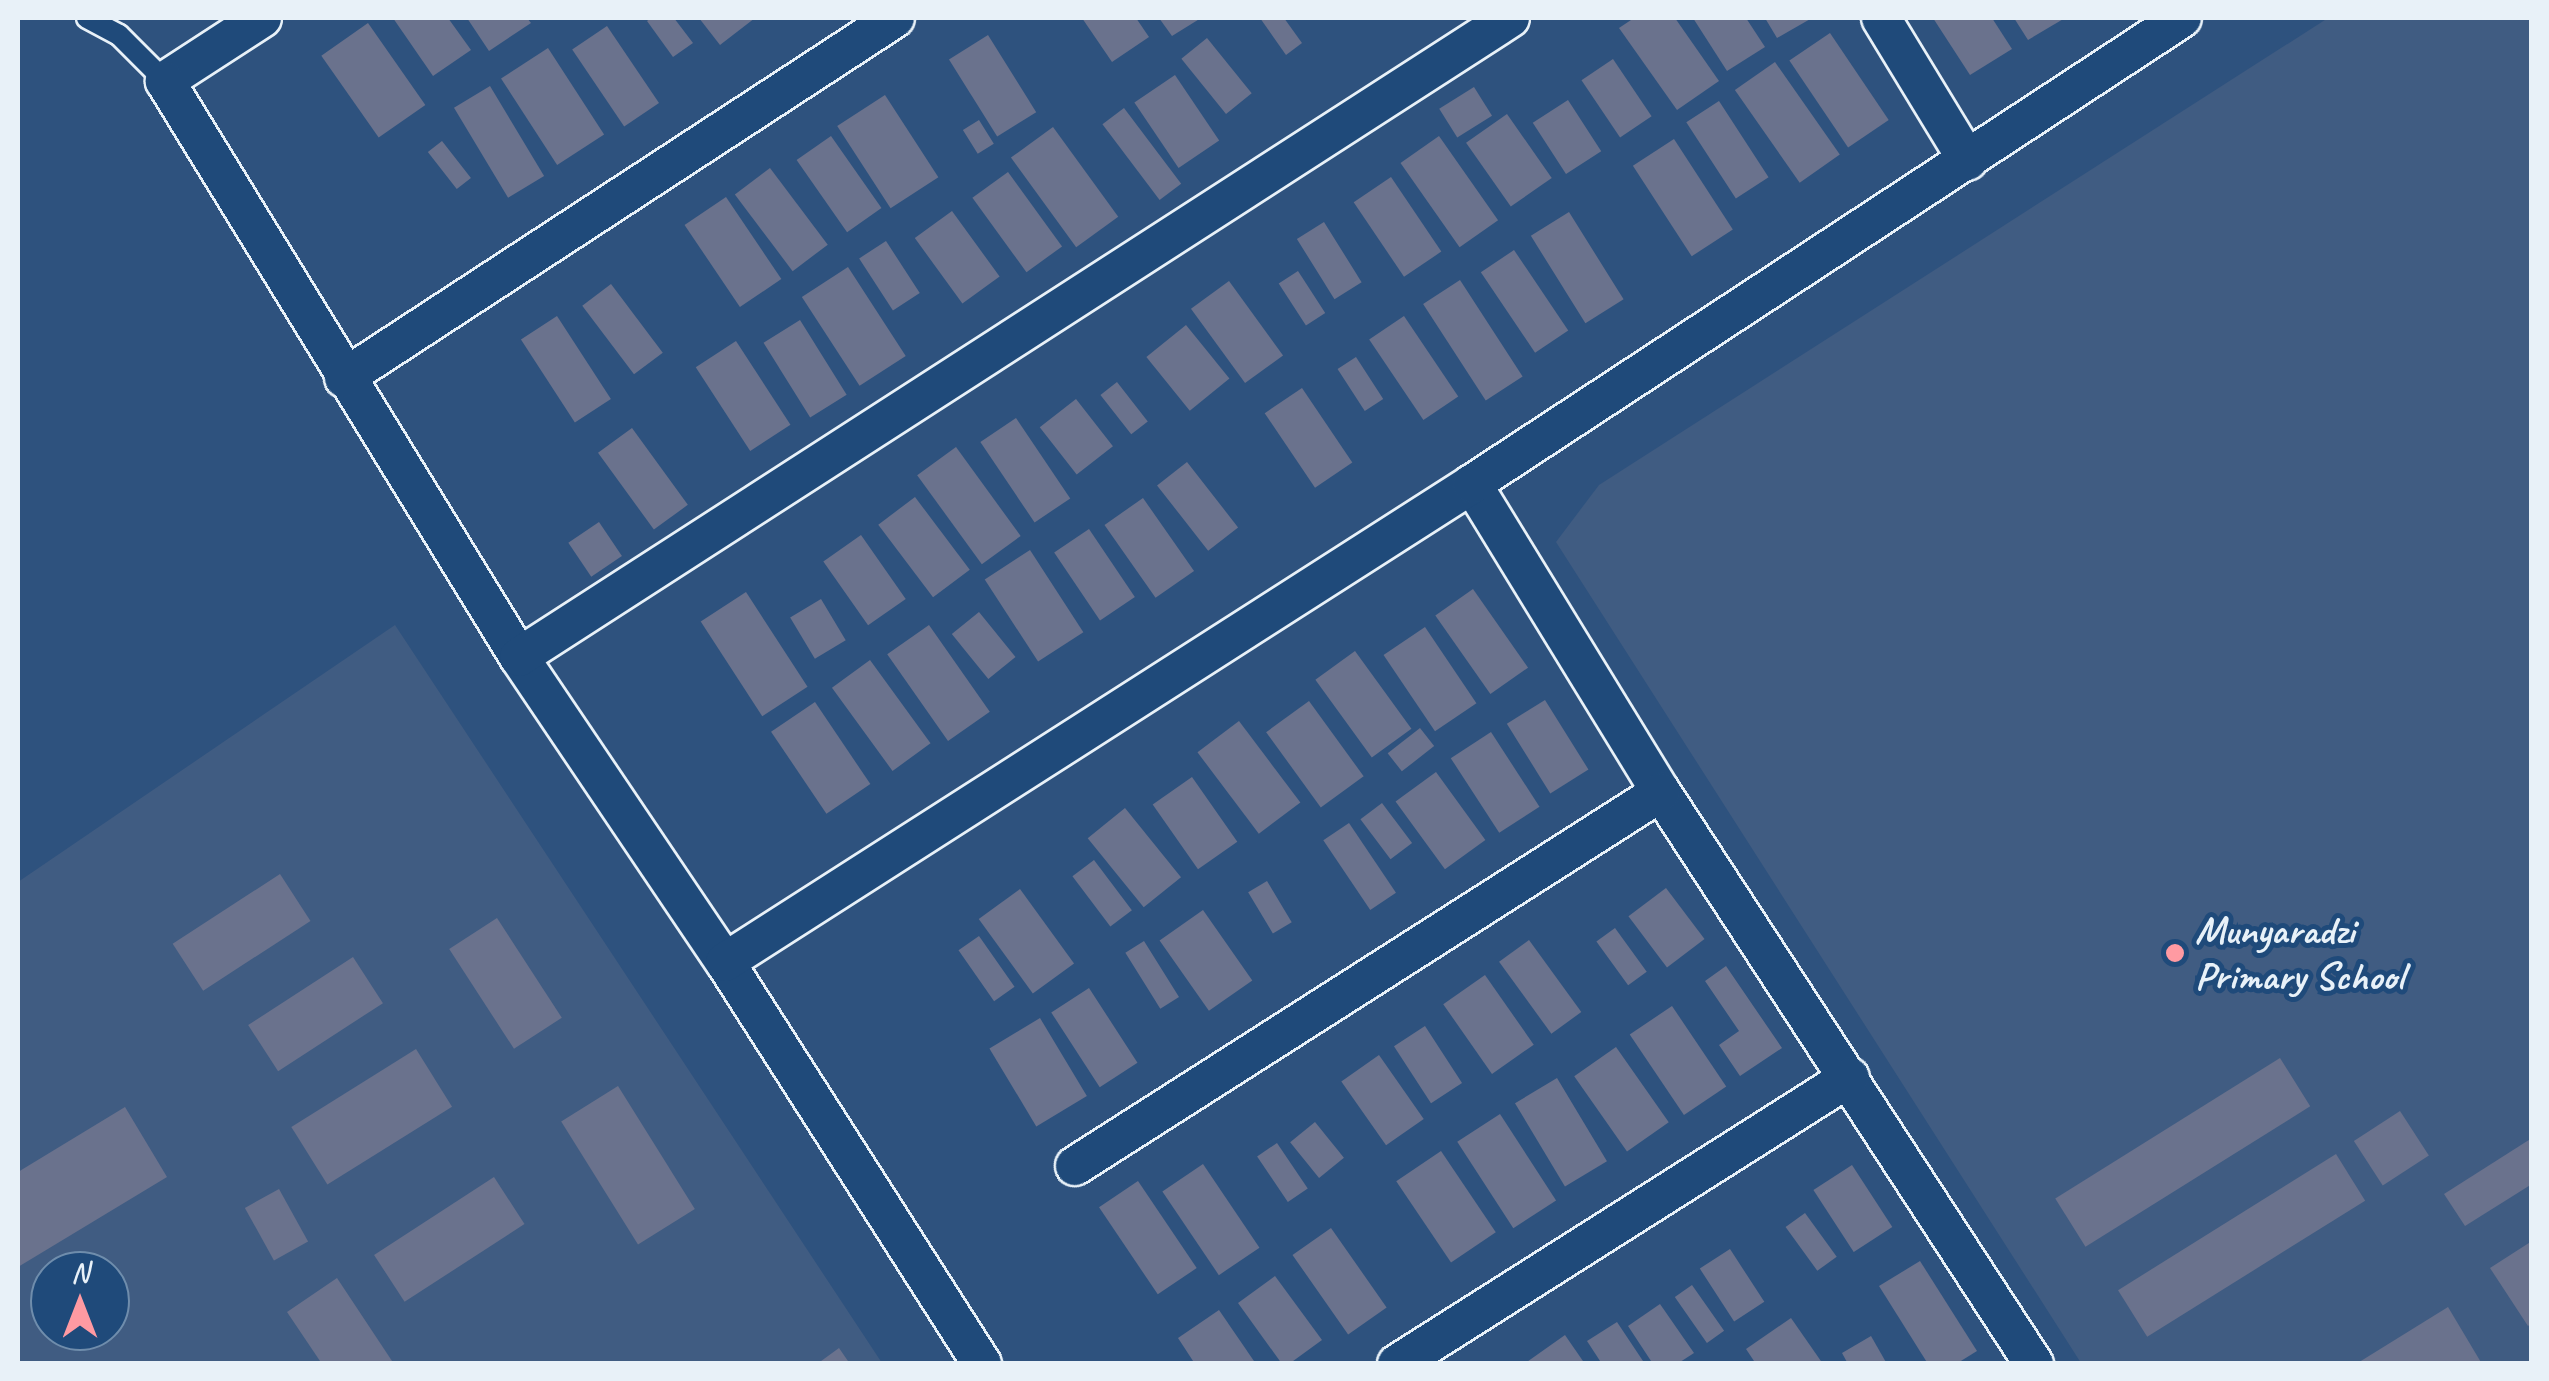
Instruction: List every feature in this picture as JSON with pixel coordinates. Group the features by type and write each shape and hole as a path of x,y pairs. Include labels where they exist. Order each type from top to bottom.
{"street":[{"path":"262,18 165,81 344,378 519,656 726,962 982,1364"},
{"path":"344,378 895,18"},
{"path":"519,656 1510,18"},
{"path":"1880,18 1968,160"},
{"path":"726,962 1472,484 2182,18"},
{"path":"1472,484 1662,792 1850,1077 2028,1361"},
{"path":"1075,1166 1662,792"},
{"path":"1397,1364 1850,1077"}],"lane":[{"path":"87,18 120,35 165,81"}],"shaded area":[{"name":"Munyaradzi Primary School","path":"2328,18 2531,18 2531,1363 2081,1363 1556,542 1599,485"},
{"path":"395,625 882,1363 18,1364 18,882"}],"building":[{"path":"393,18 448,18 471,50 433,76"},
{"path":"467,18 527,18 531,23 489,51"},
{"path":"674,18 693,43 673,57 647,21"},
{"path":"699,18 755,18 720,45"},
{"path":"1082,18 1136,18 1149,37 1112,62"},
{"path":"1159,18 1201,18 1172,36"},
{"path":"1260,18 1284,18 1302,43 1286,55"},
{"path":"1634,18 1675,18 1719,81 1677,110 1619,28"},
{"path":"1693,18 1746,18 1765,47 1727,71"},
{"path":"1765,18 1812,18 1777,38"},
{"path":"1933,18 1992,18 2012,49 1970,75"},
{"path":"2014,18 2065,18 2028,40"},
{"path":"368,23 425,105 379,138 321,56"},
{"path":"607,26 659,103 624,127 572,49"},
{"path":"1830,33 1889,120 1848,147 1789,60"},
{"path":"988,35 1036,112 997,137 949,59"},
{"path":"1207,38 1252,93 1226,114 1181,59"},
{"path":"548,48 604,134 557,165 501,78"},
{"path":"1613,59 1652,116 1620,137 1581,80"},
{"path":"1775,62 1840,155 1800,183 1735,90"},
{"path":"1175,75 1219,140 1179,168 1134,102"},
{"path":"490,86 544,176 508,198 454,108"},
{"path":"1474,87 1492,116 1457,138 1439,109"},
{"path":"885,95 938,177 891,208 837,126"},
{"path":"1568,100 1601,151 1566,174 1533,123"},
{"path":"1719,101 1769,177 1736,199 1686,122"},
{"path":"1124,108 1181,184 1160,200 1102,124"},
{"path":"1507,114 1552,178 1511,207 1466,143"},
{"path":"979,120 994,144 978,154 963,130"},
{"path":"1053,127 1118,217 1076,247 1011,158"},
{"path":"831,136 881,208 847,232 797,160"},
{"path":"1439,136 1498,220 1460,247 1400,163"},
{"path":"1674,139 1733,230 1692,256 1633,166"},
{"path":"442,141 471,178 457,189 428,152"},
{"path":"770,168 828,245 793,271 735,194"},
{"path":"1008,172 1062,246 1026,272 972,198"},
{"path":"1391,177 1441,252 1404,277 1354,202"},
{"path":"726,197 781,279 740,307 685,225"},
{"path":"952,211 1000,277 962,304 915,238"},
{"path":"1569,212 1624,299 1585,323 1531,236"},
{"path":"1324,222 1362,282 1334,299 1297,239"},
{"path":"886,241 920,293 893,310 859,258"},
{"path":"1514,250 1568,330 1535,353 1481,272"},
{"path":"848,267 906,356 860,386 802,297"},
{"path":"1298,271 1325,313 1306,325 1279,284"},
{"path":"1460,280 1523,376 1486,400 1423,304"},
{"path":"1229,281 1283,355 1245,383 1191,309"},
{"path":"611,284 663,353 634,374 582,306"},
{"path":"557,316 611,399 575,422 521,339"},
{"path":"1404,316 1458,396 1423,420 1369,339"},
{"path":"800,320 847,395 810,417 764,343"},
{"path":"1186,325 1229,379 1190,411 1146,357"},
{"path":"736,341 790,425 750,451 696,367"},
{"path":"1356,357 1383,399 1365,411 1338,369"},
{"path":"1117,382 1148,421 1131,434 1100,395"},
{"path":"1302,388 1352,463 1315,488 1265,413"},
{"path":"1076,399 1113,446 1077,475 1040,427"},
{"path":"1016,418 1070,498 1035,522 980,442"},
{"path":"632,428 688,505 654,530 598,453"},
{"path":"956,447 1021,536 982,564 917,475"},
{"path":"1187,462 1238,527 1208,551 1157,485"},
{"path":"915,497 970,570 933,597 878,525"},
{"path":"1143,498 1194,571 1156,598 1104,525"},
{"path":"599,522 622,556 591,577 568,543"},
{"path":"1089,529 1135,597 1100,620 1054,552"},
{"path":"861,535 906,599 868,625 823,561"},
{"path":"1030,550 1083,632 1038,662 985,579"},
{"path":"1473,589 1528,668 1490,694 1435,615"},
{"path":"746,592 808,687 762,716 701,621"},
{"path":"821,599 846,640 815,659 790,618"},
{"path":"979,612 1016,657 988,679 952,634"},
{"path":"929,625 990,712 948,741 887,654"},
{"path":"1425,627 1476,703 1435,731 1384,655"},
{"path":"1355,651 1411,729 1372,757 1315,680"},
{"path":"870,660 931,743 893,771 832,688"},
{"path":"1545,700 1588,770 1550,793 1507,724"},
{"path":"1309,701 1364,776 1321,807 1266,732"},
{"path":"815,702 870,784 826,814 771,732"},
{"path":"1239,721 1300,802 1259,834 1197,752"},
{"path":"1420,728 1434,746 1402,771 1388,753"},
{"path":"1491,732 1539,807 1499,833 1451,758"},
{"path":"1436,772 1485,840 1445,869 1396,801"},
{"path":"1192,777 1237,842 1198,869 1153,805"},
{"path":"1382,803 1412,843 1391,859 1360,819"},
{"path":"1125,808 1181,877 1144,907 1088,838"},
{"path":"1349,823 1396,893 1370,910 1323,840"},
{"path":"1094,860 1132,910 1110,927 1072,876"},
{"path":"280,874 310,921 203,991 173,944"},
{"path":"1267,881 1292,922 1273,933 1248,892"},
{"path":"1666,888 1705,939 1667,967 1628,916"},
{"path":"1020,889 1074,963 1033,993 979,919"},
{"path":"1203,910 1252,980 1209,1011 1160,940"},
{"path":"497,918 562,1018 514,1049 449,949"},
{"path":"1615,928 1647,972 1628,985 1596,942"},
{"path":"979,936 1015,987 994,1001 959,950"},
{"path":"1529,940 1581,1012 1551,1034 1499,962"},
{"path":"1144,941 1179,997 1160,1009 1125,953"},
{"path":"353,957 383,1003 278,1071 248,1025"},
{"path":"1726,966 1782,1048 1740,1076 1719,1045 1739,1031 1705,981"},
{"path":"1485,975 1534,1045 1492,1074 1443,1004"},
{"path":"1089,988 1137,1063 1100,1087 1051,1013"},
{"path":"1672,1006 1726,1086 1684,1115 1630,1035"},
{"path":"1040,1018 1087,1096 1036,1126 989,1048"},
{"path":"1425,1026 1462,1083 1431,1103 1394,1046"},
{"path":"1616,1047 1669,1122 1627,1152 1574,1076"},
{"path":"416,1049 452,1107 327,1185 291,1127"},
{"path":"1379,1055 1424,1119 1386,1145 1341,1081"},
{"path":"2280,1058 2310,1106 2085,1247 2055,1198"},
{"path":"1557,1078 1607,1161 1565,1186 1515,1103"},
{"path":"618,1086 695,1209 638,1244 561,1122"},
{"path":"125,1107 167,1177 44,1251 30,1251 30,1260 18,1267 18,1172"},
{"path":"2400,1111 2429,1155 2383,1185 2354,1141"},
{"path":"1500,1114 1556,1200 1513,1228 1457,1142"},
{"path":"1315,1122 1344,1158 1319,1178 1290,1142"},
{"path":"2532,1138 2532,1184 2465,1226 2444,1194"},
{"path":"1277,1143 1308,1189 1288,1202 1257,1156"},
{"path":"1441,1151 1496,1232 1451,1262 1396,1181"},
{"path":"2336,1154 2365,1201 2147,1337 2118,1290"},
{"path":"1203,1164 1259,1248 1219,1275 1162,1191"},
{"path":"1852,1165 1892,1227 1854,1252 1813,1190"},
{"path":"494,1177 524,1224 405,1302 374,1255"},
{"path":"1138,1181 1197,1268 1158,1294 1099,1207"},
{"path":"279,1189 308,1241 274,1260 245,1208"},
{"path":"1805,1213 1837,1257 1817,1271 1786,1227"},
{"path":"1331,1228 1387,1307 1348,1334 1292,1255"},
{"path":"2532,1241 2532,1323 2528,1326 2490,1268"},
{"path":"1730,1249 1764,1302 1734,1321 1700,1269"},
{"path":"1920,1261 1977,1351 1956,1364 1928,1364 1879,1286"},
{"path":"1275,1276 1322,1340 1289,1364 1282,1364 1238,1303"},
{"path":"337,1278 394,1364 322,1364 287,1312"},
{"path":"1692,1285 1724,1331 1707,1343 1675,1297"},
{"path":"1660,1304 1694,1353 1677,1364 1653,1364 1628,1326"},
{"path":"2448,1307 2482,1364 2356,1364"},
{"path":"1219,1310 1256,1364 1195,1364 1178,1338"},
{"path":"1791,1318 1823,1364 1756,1364 1746,1349"},
{"path":"1617,1322 1645,1364 1602,1364 1587,1341"},
{"path":"1565,1335 1585,1364 1524,1364"},
{"path":"1871,1336 1887,1364 1848,1364 1842,1353"},
{"path":"839,1348 850,1364 817,1364"}],"place":[{"name":"Munyaradzi Primary School","path":"2175,953"}]}
